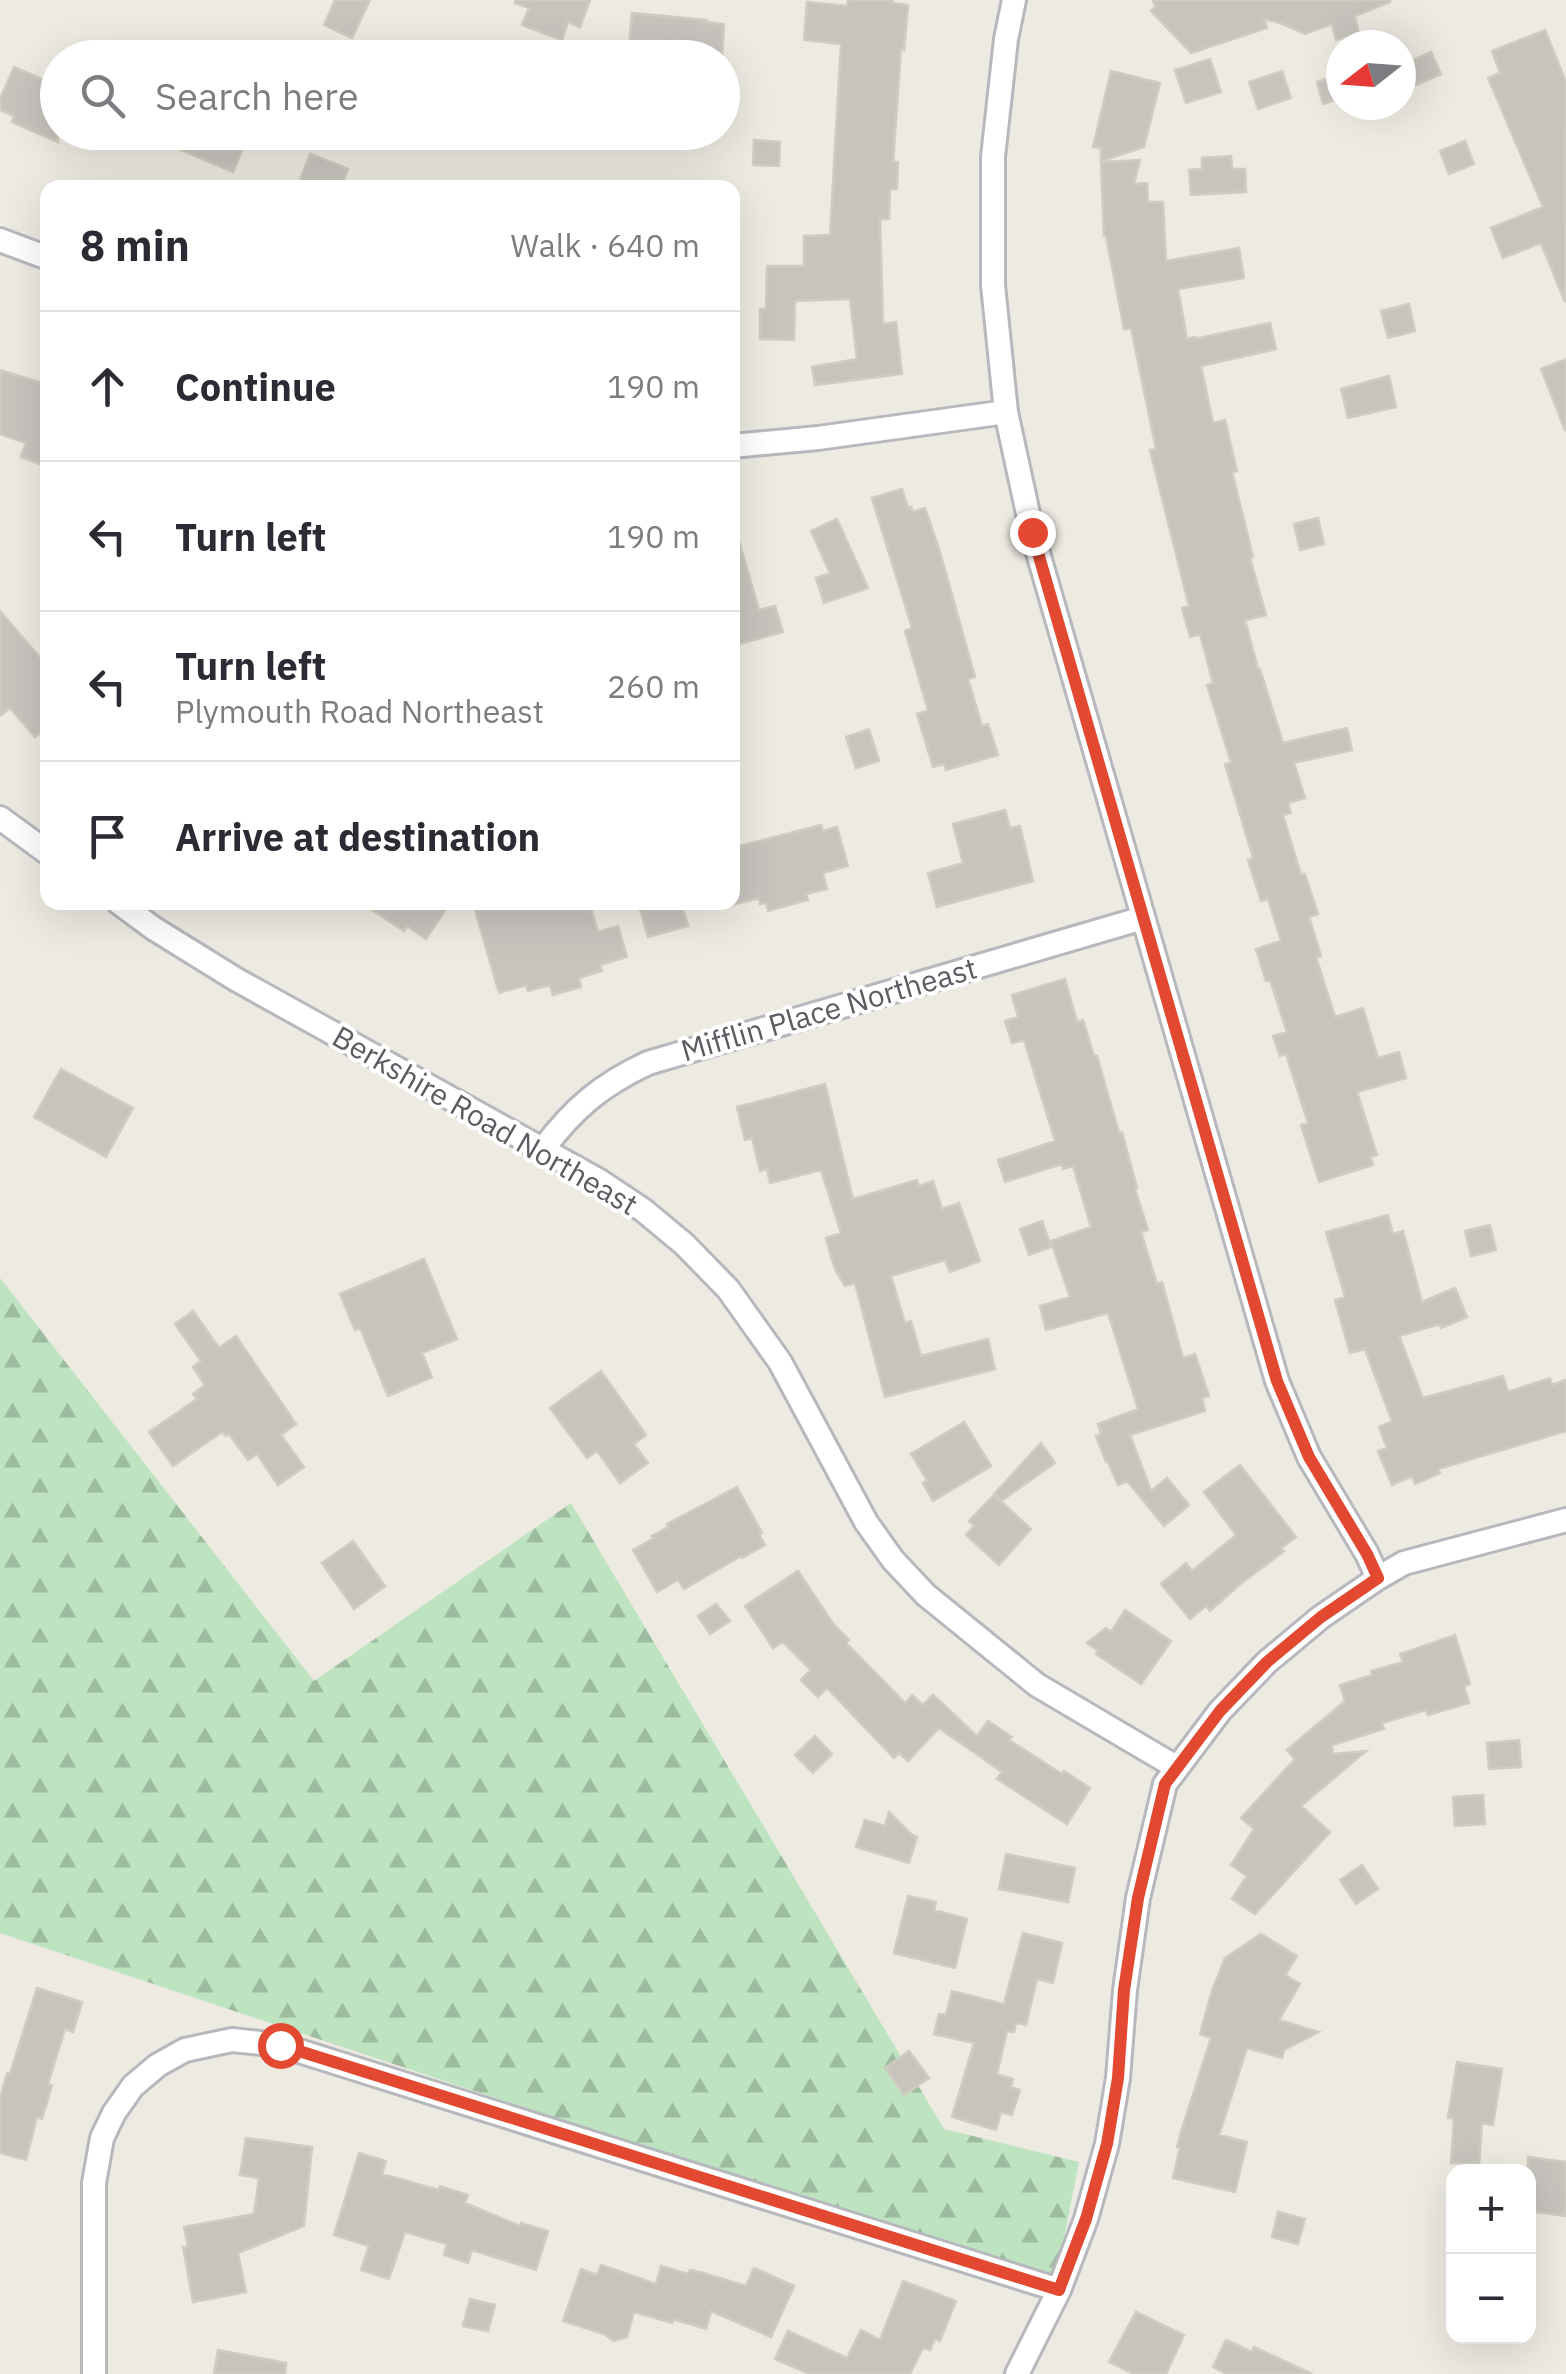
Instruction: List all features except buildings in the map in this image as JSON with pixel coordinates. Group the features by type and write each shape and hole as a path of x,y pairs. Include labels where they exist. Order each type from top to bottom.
{"street":[{"path":"1014,0 1006,39 994,157 993,285 1006,412 1032,532 1277,1381 1309,1457 1378,1578"},
{"path":"0,240 40,255"},
{"path":"740,445 1006,412"},
{"path":"0,818 40,848"},
{"name":"Berkshire Road Northeast","path":"129,910 237,980 544,1149 643,1210 684,1244 728,1290 780,1362 866,1522 926,1595 1037,1685 1176,1767"},
{"name":"Mifflin Place Northeast","path":"544,1149 565,1120 588,1098 618,1077 648,1063 1143,918"},
{"path":"1017,2374 1059,2290 1086,2219 1107,2144 1138,1898 1165,1784 1220,1711 1267,1662 1321,1617 1378,1578 1404,1564 1566,1520"},
{"path":"94,2374 94,2182 102,2138 114,2112 133,2086 158,2064 185,2050 232,2040 280,2045 1059,2290"}],"green space":[{"path":"0,1278 314,1681 571,1503 944,2129 1079,2162 1055,2284 0,1933"}],"route":[{"path":"280,2045 1059,2290 1086,2219 1107,2144 1138,1898 1165,1784 1220,1711 1267,1662 1321,1617 1378,1578 1309,1457 1277,1381 1032,532"}]}
